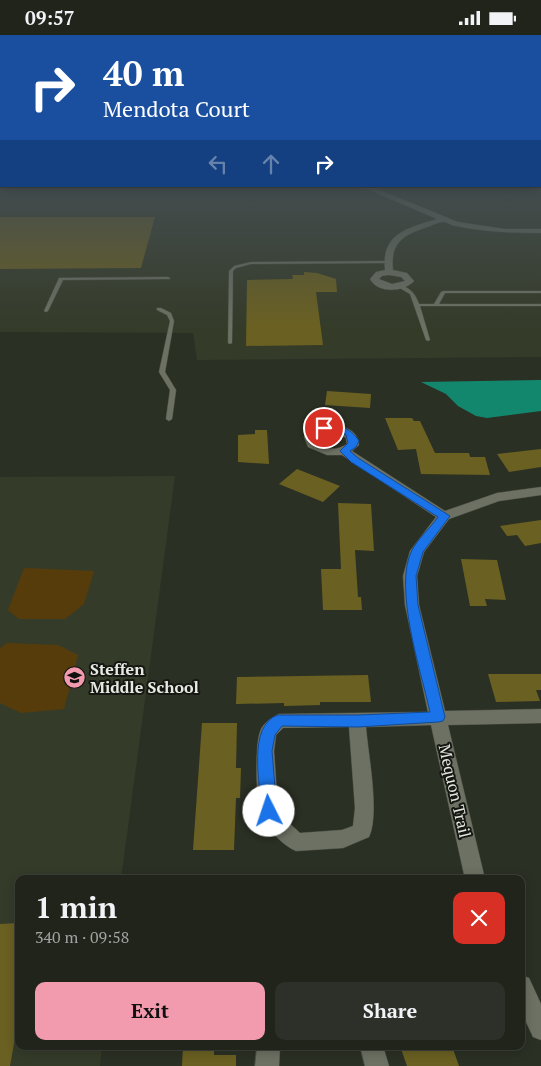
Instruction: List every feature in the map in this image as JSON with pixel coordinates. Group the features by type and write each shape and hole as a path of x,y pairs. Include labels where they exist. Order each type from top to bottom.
{"street":[{"path":"389,272 387,262 390,246 405,233 416,229"},
{"path":"499,229 541,231"},
{"path":"389,272 400,273 409,279 408,283 388,287 375,281 374,279 378,274 389,272"},
{"path":"344,451 355,460 444,516 497,497 541,491"},
{"name":"Mequon Trail","path":"444,516 417,551 410,576 412,605 474,875"},
{"path":"358,721 364,808 362,831 343,839 296,842 280,827 269,811 264,751 268,732 278,721 358,721 438,717 541,716"},
{"path":"525,995 541,1029"},
{"path":"267,1066 269,1050"},
{"path":"372,1050 377,1066"}],"lane":[{"path":"230,343 231,271 235,267 251,263 387,262"},
{"path":"46,311 61,279 168,278"},
{"path":"400,286 412,293 418,305 428,340"},
{"path":"436,305 443,292 541,292"},
{"path":"418,305 541,305"},
{"path":"159,309 169,314 172,321 162,372 173,390 169,419"}],"shaded area":[{"path":"0,229 541,229 541,357 197,360 193,333 0,332"},
{"path":"541,380 541,411 487,418 476,416 458,406 446,394 421,382"},
{"name":"Steffen Middle School","path":"175,476 122,875 15,875 15,1050 102,1050 100,1066 0,1066 0,477"},
{"path":"24,568 94,571 84,604 65,619 19,619 8,610"},
{"path":"7,643 58,645 78,655 64,709 21,713 0,703 0,648"}],"building":[{"path":"0,229 152,229 141,268 0,269"},
{"path":"304,272 317,273 336,279 337,292 316,292 323,345 246,346 247,280 293,279 292,275 304,275"},
{"path":"327,391 371,394 370,408 325,405"},
{"path":"385,418 412,418 414,421 420,421 435,453 469,453 470,457 485,457 490,475 421,474 416,449 398,450"},
{"path":"255,430 267,430 269,464 238,462 238,435 255,434"},
{"path":"541,449 541,467 509,472 497,454"},
{"path":"297,469 340,486 323,502 279,484"},
{"path":"338,503 371,504 374,551 355,550 358,597 361,597 362,610 323,610 321,569 341,569"},
{"path":"541,520 541,543 525,546 517,535 507,536 500,526"},
{"path":"461,559 497,560 506,600 485,599 487,606 470,606"},
{"path":"488,674 541,674 541,690 536,690 540,701 496,702"},
{"path":"368,675 371,702 320,702 320,705 284,706 284,703 236,704 237,677"},
{"path":"202,723 237,723 236,768 241,768 240,798 236,798 234,850 193,850"},
{"path":"15,923 15,1038 10,1066 0,1066 0,924"},
{"path":"183,1050 214,1050 214,1055 236,1055 236,1066 182,1066"},
{"path":"401,1050 453,1050 459,1066 407,1066"}],"place":[{"name":"Steffen Middle School","path":"74,678"}],"route":[{"path":"269,811 264,751 268,732 278,721 358,721 438,717 412,605 410,576 417,551 444,516 390,483 344,451 353,445 354,441 349,433 338,429 324,428"}]}
